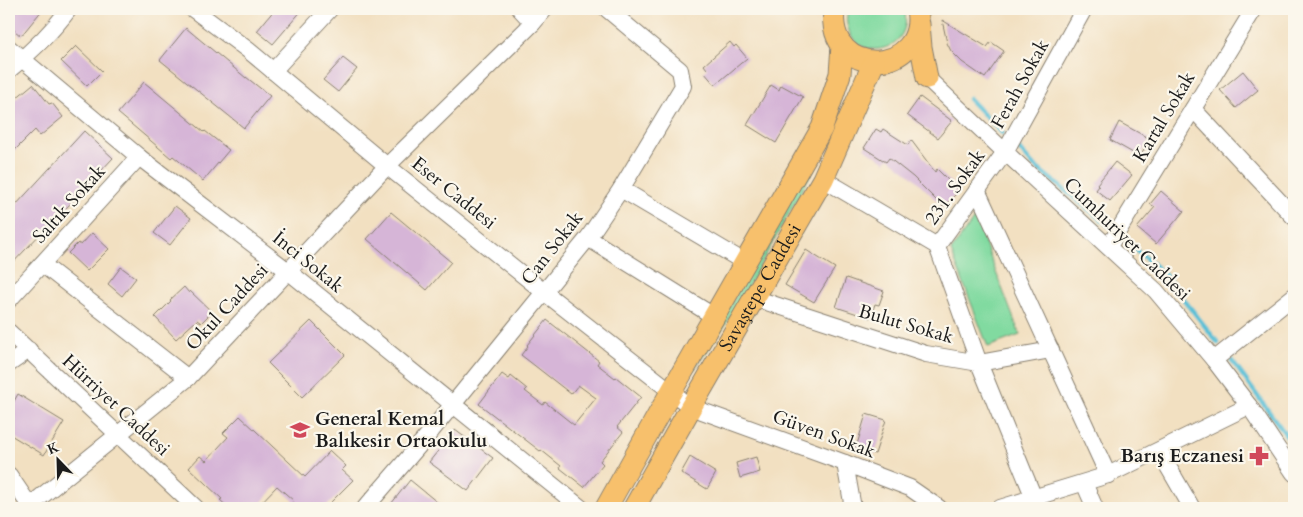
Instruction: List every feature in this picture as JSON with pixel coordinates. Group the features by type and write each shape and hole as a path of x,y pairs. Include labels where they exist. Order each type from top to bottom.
{"main road":[{"path":"830,13 835,34 851,54 862,60 905,64 927,78"},
{"path":"880,61 898,55 908,46 915,35 918,13"},
{"path":"918,13 921,47 927,78"},
{"name":"Savaştepe Caddesi","path":"606,508 822,128 840,74 842,45"},
{"name":"Savaştepe Caddesi","path":"634,508 823,179 880,61"}],"street":[{"path":"9,70 56,26 69,9"},
{"name":"Eser Caddesi","path":"193,9 273,71 387,166 544,292 691,407"},
{"path":"273,71 330,9"},
{"path":"520,9 533,23"},
{"name":"Okul Caddesi","path":"28,507 188,378 387,166 545,9"},
{"name":"Can Sokak","path":"367,508 588,238 621,189 683,86 680,70 607,9"},
{"name":"Ferah Sokak","path":"1005,152 1084,9"},
{"name":"Kartal Sokak","path":"1109,246 1254,9"},
{"name":"İnci Sokak","path":"9,48 139,157 288,271 581,508"},
{"name":"Cumhuriyet Caddesi","path":"927,78 1156,290 1249,406 1294,473"},
{"path":"1193,109 1294,217"},
{"name":"231. Sokak","path":"937,246 1005,152"},
{"name":"Saltık Sokak","path":"9,300 139,157"},
{"path":"823,179 937,246 979,363 1034,498"},
{"path":"621,189 746,263"},
{"path":"977,190 1108,475"},
{"path":"588,238 715,317"},
{"path":"42,264 188,378"},
{"path":"1214,360 1294,296"},
{"name":"Bulut Sokak","path":"754,298 926,354 979,363 1051,350"},
{"name":"Hürriyet Caddesi","path":"9,332 196,508"},
{"path":"9,364 29,350"},
{"path":"1000,508 1108,475 1249,406"},
{"name":"Güven Sokak","path":"691,407 910,488 939,508"},
{"path":"1158,451 1192,508"},
{"path":"845,463 853,508"},
{"path":"9,475 28,507"},
{"path":"1084,483 1095,508"}],"green space":[{"path":"849,9 904,9 905,23 902,34 894,43 885,48 863,47 854,40 848,28 847,14"},
{"path":"838,113 841,115 822,154 756,273 726,324 694,370"},
{"path":"975,217 1020,335 988,347 951,251"}],"building":[{"path":"9,9 43,9 21,36 9,26"},
{"path":"275,9 303,9 273,44 257,31"},
{"path":"942,20 987,47 991,42 1004,51 985,78 962,62 951,51 947,43"},
{"path":"186,28 270,96 244,128 160,60"},
{"path":"730,42 734,47 736,45 747,58 715,85 704,72 707,69 704,65"},
{"path":"76,46 102,71 87,86 61,61"},
{"path":"343,58 357,69 338,92 323,80"},
{"path":"1243,71 1258,90 1236,108 1220,90"},
{"path":"144,82 204,132 229,150 203,181 173,156 171,158 118,113"},
{"path":"33,84 49,104 52,103 63,117 40,136 35,130 9,156 9,104"},
{"path":"771,85 779,90 781,85 803,97 776,143 747,125"},
{"path":"920,97 952,121 938,138 907,115"},
{"path":"1119,122 1150,139 1140,157 1110,140"},
{"path":"876,129 881,132 883,129 908,145 911,140 935,172 937,169 959,191 943,207 913,177 889,158 886,162 864,148"},
{"path":"84,131 113,158 9,267 9,200 15,206"},
{"path":"1115,162 1132,175 1110,201 1096,190 1099,186 1097,184"},
{"path":"1161,191 1184,211 1156,244 1137,228 1155,207 1150,204"},
{"path":"175,206 191,218 170,245 154,233"},
{"path":"391,212 451,262 427,290 367,239"},
{"path":"92,233 109,249 87,271 68,253 78,243 81,245"},
{"path":"806,250 835,268 814,302 785,285"},
{"path":"121,267 136,278 122,296 108,284"},
{"path":"846,278 884,291 879,305 875,304 870,318 836,307"},
{"path":"184,287 212,312 201,323 197,320 176,339 155,317"},
{"path":"547,320 599,361 597,364 641,397 617,427 623,432 600,461 603,464 584,487 541,450 479,404 502,374 509,379 511,376 527,389 525,391 543,405 545,402 574,425 596,398 578,385 571,394 521,355"},
{"path":"311,321 345,355 302,397 268,363"},
{"path":"18,394 64,422 44,455 9,434 9,410"},
{"path":"866,414 886,420 875,454 856,448"},
{"path":"240,416 305,477 330,451 346,466 342,470 353,480 325,508 287,508 294,501 277,486 256,508 229,508 189,468 200,456 206,461 228,437 223,433"},
{"path":"455,430 493,458 468,491 429,462"},
{"path":"690,457 716,473 707,489 681,473"},
{"path":"756,457 760,472 740,478 736,463"},
{"path":"410,480 444,508 397,508 391,504"}],"waterway":[{"path":"969,99 1002,133"},
{"path":"1019,149 1032,164 1108,225"},
{"path":"1125,240 1163,273 1218,343"},
{"path":"1232,361 1294,446"}],"place":[{"name":"General Kemal Balıkesir Ortaokulu","path":"300,430"},
{"name":"Barış Eczanesi","path":"1259,456"}]}
